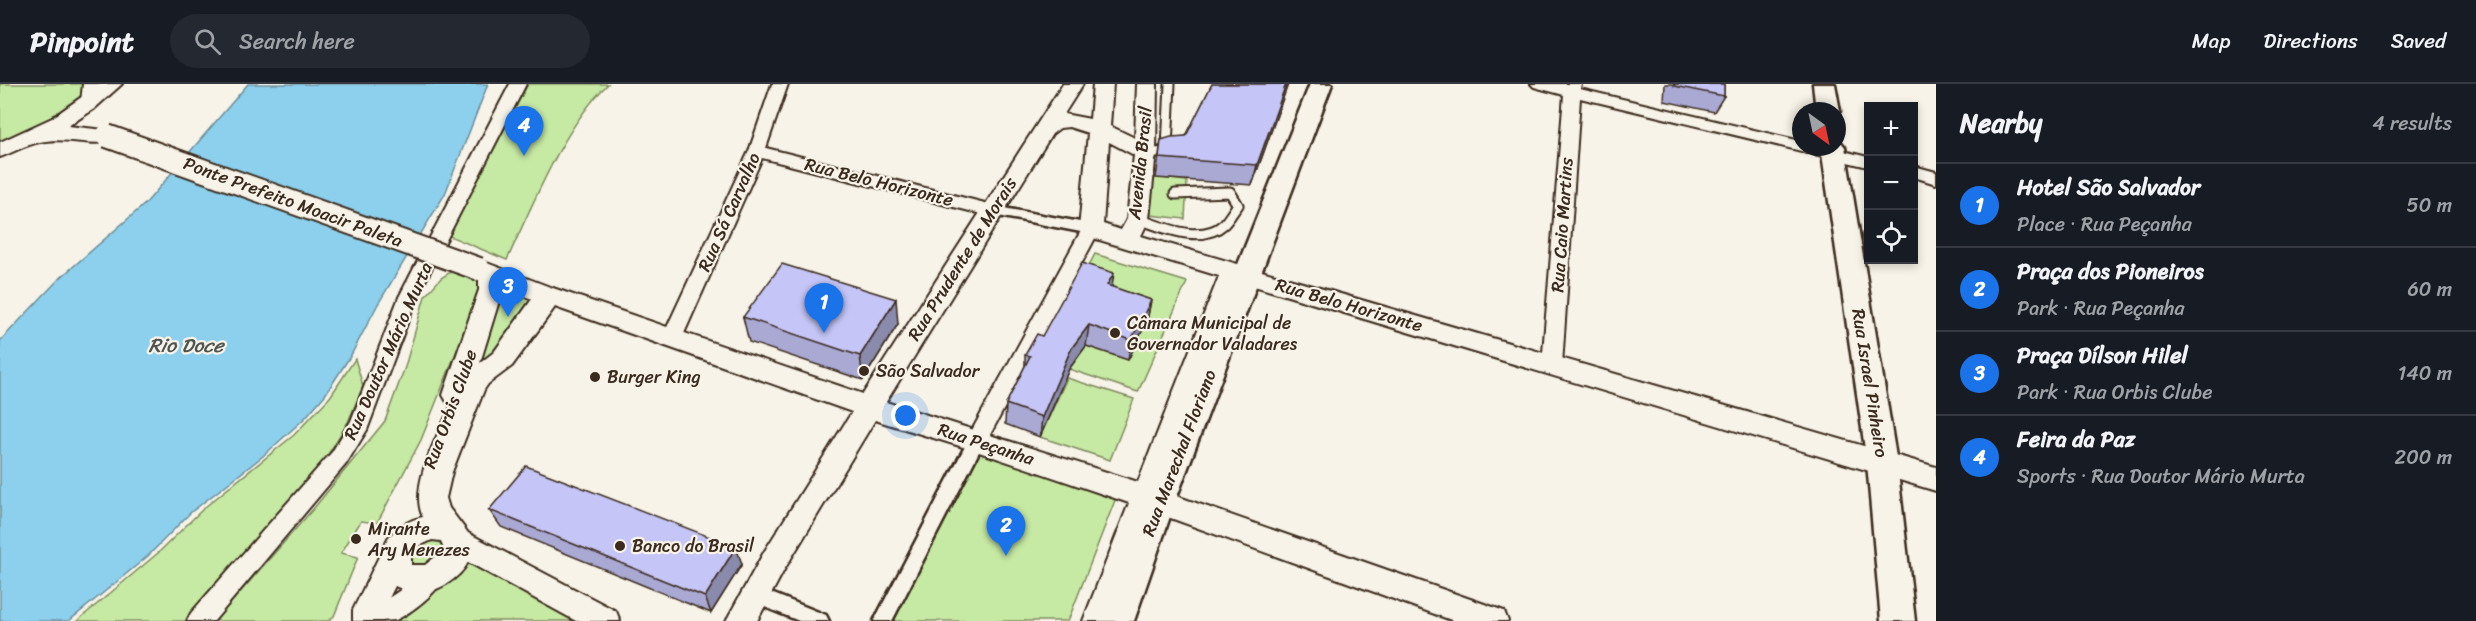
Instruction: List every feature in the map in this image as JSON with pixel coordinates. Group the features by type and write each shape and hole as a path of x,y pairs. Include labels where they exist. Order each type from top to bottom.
{"main road":[{"name":"Rua Marechal Floriano","path":"1116,621 1153,500 1240,273 1321,84"},
{"path":"1824,84 1827,102"},
{"name":"Rua Israel Pinheiro","path":"1835,156 1882,463 1898,621"}],"street":[{"path":"0,150 39,135 90,93 112,84"},
{"name":"Rua Doutor Mário Murta","path":"199,621 339,458 360,424 408,297 518,84"},
{"name":"Rua Sá Carvalho","path":"672,338 757,151 780,84"},
{"name":"Rua Prudente de Morais","path":"741,621 869,407 1072,84"},
{"path":"883,621 977,440 1091,229 1103,84"},
{"name":"Avenida Brasil","path":"1127,240 1138,219 1145,152 1147,84"},
{"path":"1539,84 1572,87 1792,144"},
{"name":"Rua Caio Martins","path":"1552,365 1572,87"},
{"path":"90,93 93,123 107,136"},
{"path":"1038,136 1050,124 1059,120 1074,121 1100,130 1145,152"},
{"name":"Ponte Prefeito Moacir Paleta","path":"39,135 71,133 107,136 492,278"},
{"name":"Rua Belo Horizonte","path":"757,151 993,211 1091,229 1936,478"},
{"path":"1846,155 1864,160"},
{"path":"1918,173 1936,178"},
{"name":"Rua Peçanha","path":"492,278 546,299 672,338 869,407 977,440 1153,500 1492,621"},
{"name":"Rua Orbis Clube","path":"368,621 368,610 398,549 470,358 492,278"},
{"name":"Rua Orbis Clube","path":"453,535 435,514 432,506 432,496 441,466 473,386 479,377 505,357 546,299"},
{"path":"470,358 476,366 482,367 496,364 505,357"},
{"name":"Rua Marechal Floriano","path":"1098,621 1153,500"},
{"path":"436,575 413,579 404,577 397,571 394,563 398,549 407,536 418,530 439,526 604,621"},
{"path":"374,621 407,599 453,560 453,535"},
{"path":"756,595 820,621"}],"lane":[{"path":"1145,152 1159,153 1167,148 1170,84"},
{"path":"1138,219 1193,234 1209,233 1223,225 1238,204 1230,192 1174,194"}],"green space":[{"path":"0,84 85,84 87,97 23,138 0,144"},
{"path":"528,84 608,84 577,122 563,144 507,260 447,235"},
{"path":"1154,177 1187,181 1185,219 1150,215"},
{"path":"1095,254 1187,282 1138,392 1069,369 1083,345 1079,284"},
{"path":"452,271 478,281 481,285 475,305 421,440 377,523 361,521 341,553 358,557 334,616 328,621 215,621 314,508 385,421 405,367 425,296 441,278"},
{"path":"497,286 539,295 501,358 479,366"},
{"path":"355,359 363,386 348,422 318,471 192,621 77,621 158,553 205,507 294,435 330,397"},
{"path":"1067,378 1134,399 1110,460 1040,437"},
{"path":"977,441 1119,490 1068,621 885,621"},
{"path":"433,529 454,551 409,574 403,549"},
{"path":"460,543 605,621 374,621"}],"water":[{"name":"Rio Doce","path":"248,84 488,84 445,194 378,304 351,355 325,395 304,419 263,456 190,513 148,556 69,621 0,621 0,341 59,279 146,203"}],"building":[{"path":"1212,84 1286,84 1257,165 1159,158 1161,140 1186,136"},
{"path":"1674,84 1724,84 1724,96 1674,86"},
{"path":"1082,263 1114,273 1107,285 1151,300 1131,340 1089,325 1071,349 1042,417 1006,404 1030,356 1025,355 1037,334 1042,336"},
{"path":"782,264 896,299 860,356 743,317"},
{"name":"Banco do Brasil","path":"526,466 736,547 705,597 489,510"}],"place":[{"name":"Feira da Paz","path":"524,156"},
{"name":"Praça Dílson Hilel","path":"508,317"},
{"name":"Hotel São Salvador","path":"824,333"},
{"name":"Câmara Municipal de Governador Valadares","path":"1115,333"},
{"name":"São Salvador","path":"864,371"},
{"name":"Burger King","path":"595,377"},
{"name":"Mirante Ary Menezes","path":"356,539"},
{"name":"Banco do Brasil","path":"620,546"},
{"name":"Praça dos Pioneiros","path":"1006,556"}]}
